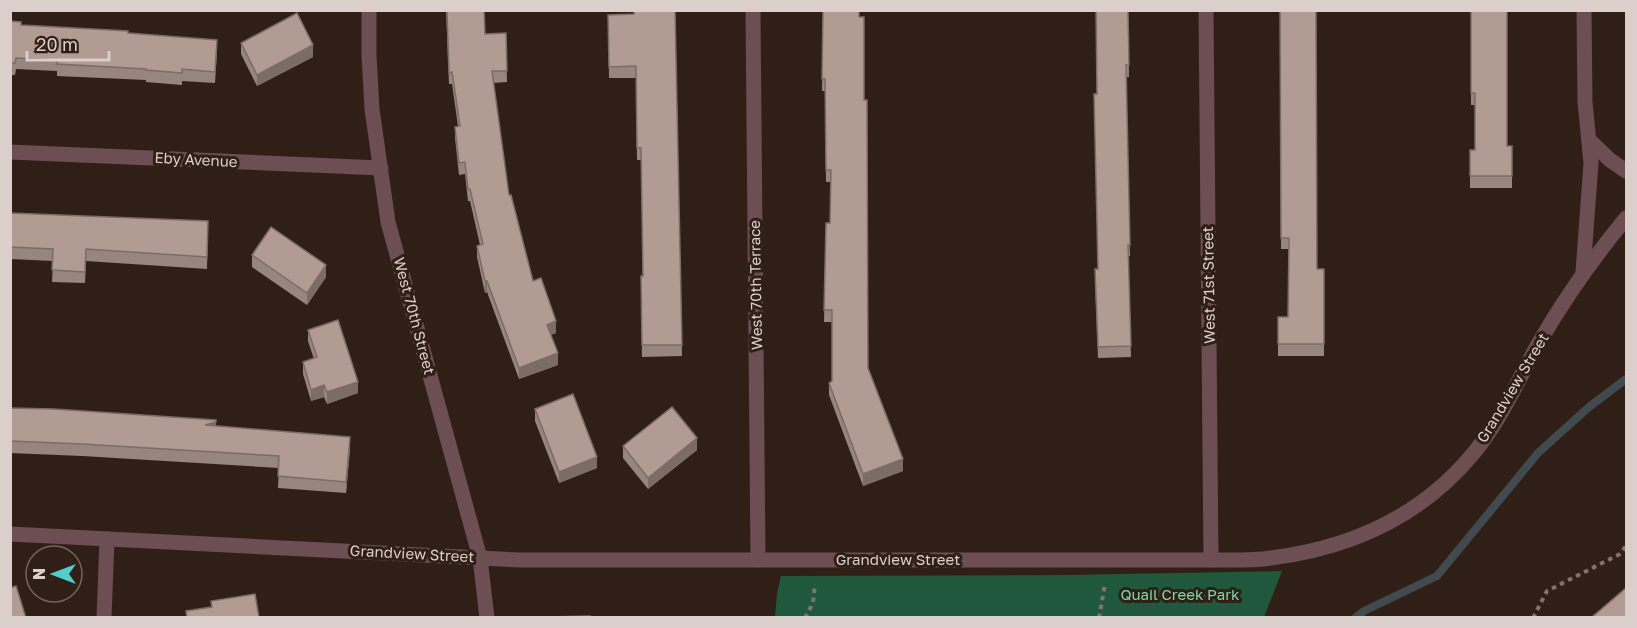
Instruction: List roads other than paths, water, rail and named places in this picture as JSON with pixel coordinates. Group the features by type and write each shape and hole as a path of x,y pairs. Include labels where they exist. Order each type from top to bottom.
{"street":[{"name":"West 70th Street","path":"369,10 372,109 388,222 480,558 487,618"},
{"name":"West 70th Terrace","path":"753,10 758,560"},
{"name":"West 71st Street","path":"1206,10 1211,560"},
{"path":"1583,272 1589,200 1590,141 1585,102 1584,10"},
{"path":"1590,141 1626,171"},
{"name":"Eby Avenue","path":"10,152 381,168"},
{"name":"Grandview Street","path":"10,534 520,560 1270,559 1341,544 1398,519 1429,498 1472,455 1497,420 1541,340 1583,272 1626,218"},
{"path":"104,618 107,539"}],"waterway":[{"path":"1355,618 1364,611 1437,576 1538,453 1589,407 1626,379"}],"park label":[{"name":"Quail Creek Park","path":"1180,595"}]}
